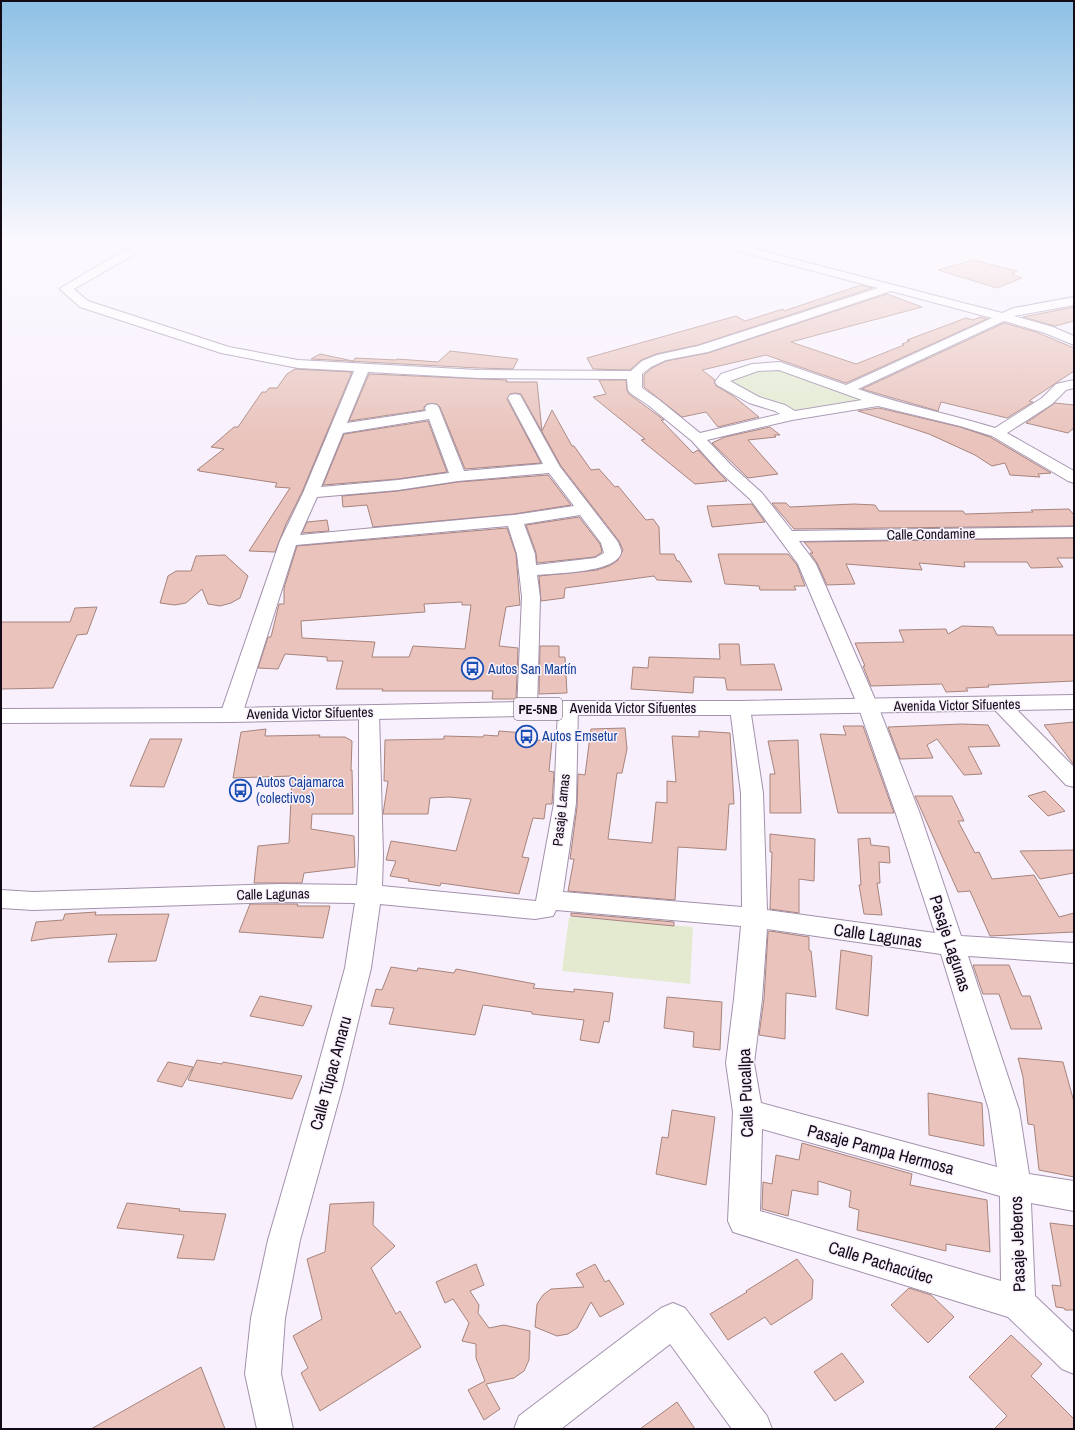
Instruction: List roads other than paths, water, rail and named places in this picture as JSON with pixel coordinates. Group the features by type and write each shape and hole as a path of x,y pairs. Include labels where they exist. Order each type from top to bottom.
{"highway":[{"name":"Avenida Victor Sifuentes","path":"1,716 369,713 568,708 740,708 1074,702"}],"street":[{"path":"92,307 226,350 298,364 362,369 478,374 634,376 639,369 656,360 701,349 832,307"},
{"path":"964,307 1049,330 1074,340"},
{"path":"846,390 1014,312 1043,307"},
{"path":"792,416 780,408 754,400 722,382 726,377 752,369 780,366 880,402 965,423 997,433 1074,478"},
{"path":"231,714 289,542 311,493 362,369"},
{"name":"Pasaje Lagunas","path":"634,376 635,390 653,402 697,438 726,469 756,496 807,564 868,706 908,814 980,1028 1004,1110 1015,1186"},
{"path":"997,433 1047,401 1061,387 1074,384"},
{"path":"515,398 554,468 609,542 613,551 612,555 600,563 528,571"},
{"path":"697,438 792,416 880,402"},
{"path":"338,429 433,411 458,476"},
{"path":"311,493 398,485 458,476 554,468"},
{"path":"289,542 514,520 584,510"},
{"path":"514,520 526,554 531,597 527,710"},
{"name":"Calle Condamine","path":"787,536 1074,532"},
{"path":"1000,704 1074,780"},
{"name":"Pasaje Lamas","path":"546,905 565,803 568,708"},
{"name":"Calle Pucallpa","path":"740,708 752,793 755,918 748,999 740,1062 748,1112 744,1221"},
{"name":"Calle Túpac Amaru","path":"274,1429 263,1374 268,1318 284,1240 327,1088 358,968 369,894 371,854 369,713"},
{"name":"Calle Lagunas","path":"1,899 32,901 280,893 369,894 534,910 546,905 755,918 951,945 1074,953"},
{"name":"Pasaje Pampa Hermosa","path":"748,1112 1015,1186 1074,1196"},
{"name":"Pasaje Jeberos","path":"1015,1186 1018,1303"},
{"name":"Calle Pachacútec","path":"744,1221 1018,1303"},
{"path":"1018,1303 1074,1357"},
{"path":"532,1429 673,1320 754,1429"}],"place":[{"name":"Autos San Martín","path":"472,669"},
{"name":"Autos Emsetur","path":"527,736"},
{"name":"Autos Cajamarca (colectivos)","path":"241,790"}]}
